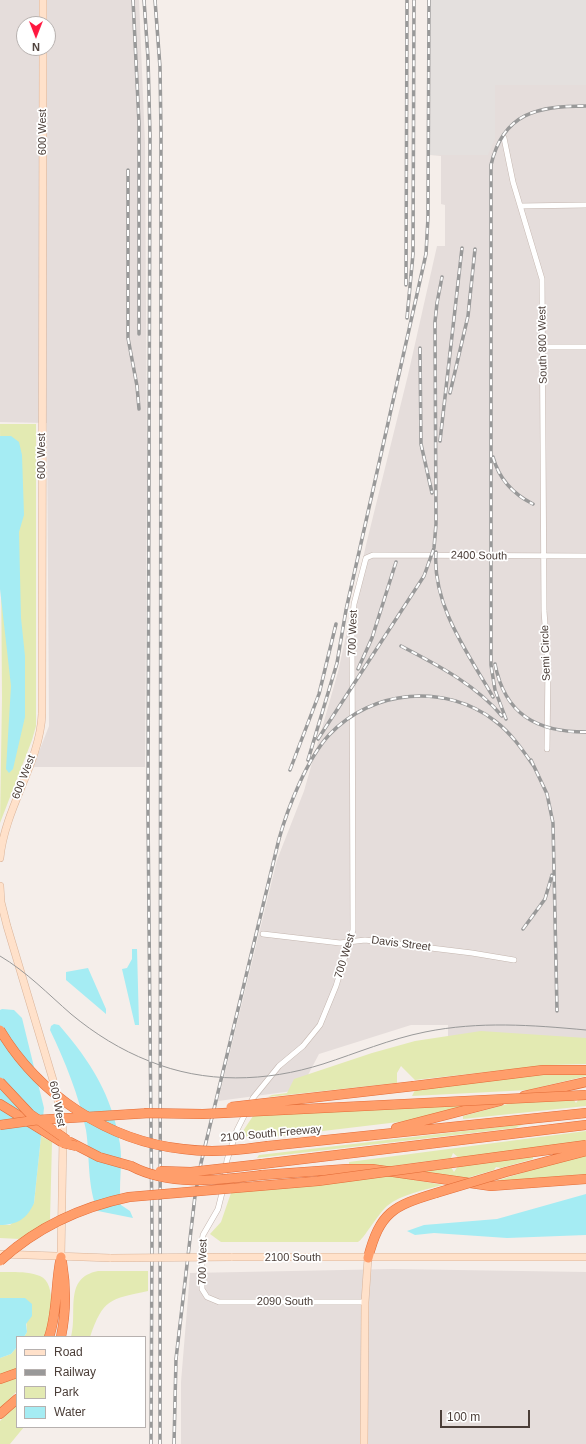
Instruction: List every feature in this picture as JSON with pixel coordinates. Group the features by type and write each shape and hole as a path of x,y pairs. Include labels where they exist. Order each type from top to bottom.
{"highway":[{"name":"2100 South Freeway","path":"0,1030 16,1054 44,1084 74,1108 116,1131 147,1142 183,1149 227,1151 586,1113"},
{"path":"0,1125 37,1120 214,1109 543,1070 586,1070"},
{"path":"0,1082 30,1114 76,1146"},
{"path":"330,1141 410,1125 464,1110 586,1082"},
{"path":"144,1113 203,1114 586,1095"},
{"path":"0,1104 63,1143 76,1146 99,1156 131,1166 168,1172 191,1172 586,1125"},
{"path":"0,1261 35,1233 59,1220 106,1202 129,1197 318,1181 586,1145"},
{"path":"368,1258 374,1236 387,1215 398,1207 411,1201 506,1172 586,1151"},
{"path":"131,1166 145,1173 181,1179 222,1179 347,1169 372,1169 492,1186 586,1179"},
{"path":"49,1336 54,1319 56,1276 61,1257"},
{"path":"61,1257 64,1278 64,1323 61,1336"},
{"path":"0,1379 16,1373"},
{"path":"0,1414 16,1400"}],"street":[{"path":"43,0 43,16"},
{"name":"600 West","path":"0,858 1,845 12,808 36,746 42,714 43,56"},
{"name":"South 800 West","path":"504,138 513,182 542,279 544,556"},
{"path":"520,206 586,205"},
{"path":"543,347 586,347"},
{"name":"2400 South","path":"373,555 586,556"},
{"name":"700 West","path":"207,1297 202,1289 203,1235 221,1201 227,1160 237,1130 253,1098 279,1066 303,1046 320,1025 328,1008 353,930 352,628 354,604 366,558 373,555"},
{"name":"Semi Circle","path":"544,556 544,611 548,666 547,749"},
{"name":"600 West","path":"0,886 1,902 7,926 53,1080 62,1118 61,1257"},
{"name":"Davis Street","path":"263,934 324,941 365,940 472,953 514,960"},
{"name":"2100 South","path":"0,1254 111,1258 586,1257"},
{"path":"364,1444 365,1302 368,1258"},
{"name":"2090 South","path":"207,1297 219,1302 365,1302"}],"shaded area":[{"path":"0,0 139,0 145,143 147,471 145,767 33,767 49,726 47,423 0,422"},
{"path":"431,0 586,0 586,1043 448,1037 448,1025 411,1025 319,1054 300,1090 218,1101 277,860 304,791 338,672 366,545 408,375 437,246 445,246 445,205 441,204 441,156 430,155"},
{"path":"431,0 586,0 586,85 495,85 495,139 488,155 430,155"},
{"path":"393,1269 586,1272 586,1444 181,1444 181,1382 190,1273"}],"green space":[{"path":"0,424 36,424 36,726 0,823 2,698"},
{"path":"481,1031 586,1038 586,1064 550,1065 415,1080 401,1066 397,1073 397,1083 268,1097 287,1093 294,1079 372,1053 415,1041"},
{"path":"586,1072 586,1076 529,1090 412,1096 416,1088 537,1074"},
{"path":"573,1099 576,1103 579,1099 586,1099 586,1106 463,1119 463,1116 515,1102"},
{"path":"476,1104 407,1121 256,1139 244,1136 245,1140 241,1140 243,1131 253,1116"},
{"path":"524,1124 515,1128 257,1158 259,1155"},
{"path":"586,1131 586,1141 459,1158 453,1153 451,1158 386,1167 349,1165 349,1162"},
{"path":"41,1136 52,1142 50,1220 20,1239 0,1238 0,1225 10,1225 34,1203"},
{"path":"586,1155 586,1174 493,1182 540,1167"},
{"path":"533,1156 533,1159 501,1168 496,1167 494,1170 460,1180 413,1172 451,1167 454,1172 458,1166"},
{"path":"388,1175 443,1185 399,1198 387,1206 358,1242 221,1242 210,1234 221,1222 231,1193"},
{"path":"98,1271 148,1271 148,1291 125,1296 110,1303 99,1315 90,1336 71,1336 76,1288 80,1281 87,1275"},
{"path":"0,1272 31,1273 46,1280 51,1295 51,1304 49,1322 45,1336 25,1336 27,1332 25,1298 0,1298"},
{"path":"16,1348 16,1368 0,1375 0,1358 11,1354"},
{"path":"16,1378 16,1392 0,1409 0,1384"},
{"path":"16,1406 16,1428 23,1428 10,1444 0,1444 0,1421"}],"water":[{"path":"0,436 11,436 19,442 22,455 24,515 19,532 21,618 25,656 25,717 13,769 9,773 6,769 11,686 0,589"},
{"path":"132,949 137,949 139,1025 135,1025 122,969 127,968 132,959"},
{"path":"88,968 106,1009 106,1014 66,980 66,972"},
{"path":"0,1010 14,1010 22,1018 44,1108 34,1203 25,1217 12,1224 6,1225 0,1225"},
{"path":"54,1024 59,1025 81,1052 106,1095 112,1110 120,1144 121,1205 130,1211 133,1218 98,1211 94,1202 90,1182 86,1130 80,1104 71,1079 50,1030 51,1026"},
{"path":"586,1194 586,1235 507,1238 434,1233 415,1235 407,1231 424,1225 497,1219"},
{"path":"0,1298 25,1298 32,1304 32,1316 26,1324 27,1332 25,1336 16,1336 16,1348 11,1354 0,1358"}],"tram line":[{"path":"0,956 28,976 80,1021 118,1047 139,1057 170,1068 192,1074 214,1077 258,1077 301,1070 399,1038 425,1032 465,1026 506,1025 586,1030"}],"railway":[{"path":"133,0 139,123 139,334"},
{"path":"144,0 148,58 150,135 148,814 152,1234 151,1444"},
{"path":"155,0 160,67 161,133 160,1444"},
{"path":"406,285 407,0"},
{"path":"407,318 413,254 414,0"},
{"path":"308,760 337,663 346,610 426,254 428,217 429,0"},
{"path":"506,719 495,690 491,665 491,165 497,147 504,133 514,123 525,116 538,111 553,108 586,106"},
{"path":"128,170 128,338 137,386 139,409"},
{"path":"440,441 462,248"},
{"path":"450,393 468,316 475,249"},
{"path":"318,739 424,576 434,548 436,524 435,322 442,277"},
{"path":"420,348 421,444 432,493"},
{"path":"493,457 503,479 513,491 533,504"},
{"path":"436,552 436,572 446,610 463,646 493,697"},
{"path":"358,669 372,638 396,562"},
{"path":"290,770 319,694 336,624"},
{"path":"401,646 442,668 468,685 480,694 502,716"},
{"path":"495,664 500,682 507,696 515,708 526,717 538,724 553,729 586,732"},
{"path":"174,1444 176,1359 195,1196 201,1163 279,839 293,798 306,770 321,745 329,735 346,720 366,708 388,700 410,696 432,697 454,701 476,709 495,721 506,731 533,765"},
{"path":"531,760 547,794 553,823 557,1011"},
{"path":"523,929 545,899 552,875"}]}
